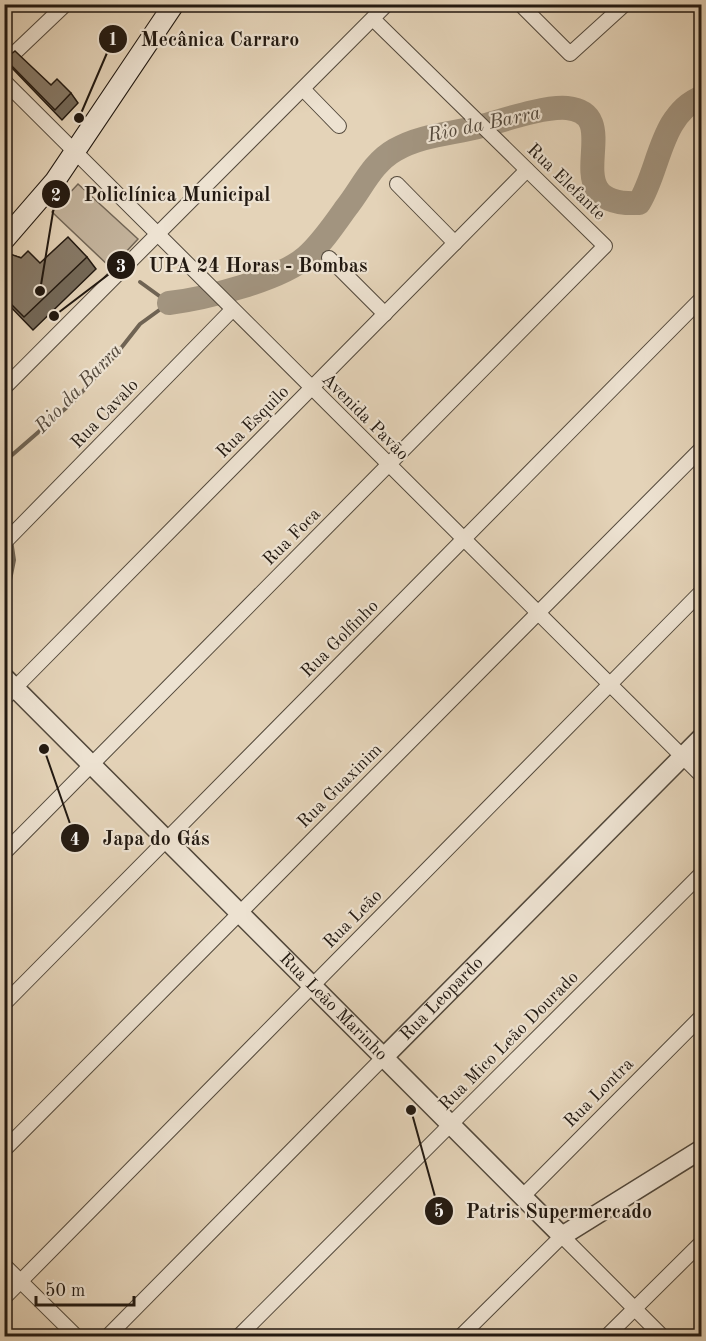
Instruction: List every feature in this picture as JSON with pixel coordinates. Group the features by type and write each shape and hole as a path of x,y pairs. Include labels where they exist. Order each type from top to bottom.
{"main road":[{"path":"4,240 39,203 174,4"}],"street":[{"path":"4,63 66,4"},
{"path":"4,388 387,4"},
{"path":"520,4 570,54 625,4"},
{"name":"Rua Elefante","path":"373,19 605,246"},
{"name":"Avenida Pavão","path":"4,81 214,293 702,776"},
{"path":"303,89 339,126"},
{"name":"Rua Esquilo","path":"8,688 311,389 527,170"},
{"path":"397,184 455,243"},
{"name":"Rua Foca","path":"4,853 605,246"},
{"path":"329,258 385,314"},
{"name":"Rua Golfinho","path":"4,1004 702,298"},
{"name":"Rua Cavalo","path":"9,539 232,310"},
{"name":"Rua Guaxinim","path":"4,1150 702,448"},
{"name":"Rua Leão","path":"4,1298 702,591"},
{"name":"Rua Leão Marinho","path":"8,688 92,765 662,1336"},
{"name":"Rua Leopardo","path":"108,1336 702,737"},
{"name":"Rua Mico Leão Dourado","path":"239,1336 702,873"},
{"name":"Rua Lontra","path":"523,1196 702,1016"},
{"path":"461,1336 562,1236 702,1149"},
{"path":"607,1336 702,1242"},
{"path":"4,1265 76,1336"}],"shaded area":[{"path":"78,184 138,239 111,268 52,212"}],"building":[{"path":"15,51 51,85 57,79 71,93 55,110 5,59"},
{"path":"68,237 87,257 24,317 4,297 4,253 21,258 28,251 40,263"}],"waterway":[{"name":"Rio da Barra","path":"169,303 260,281 306,257 332,228 374,169 395,150 427,137 471,129 536,111 567,108 584,114 592,126 593,176 598,191 612,200 639,203 669,129 688,105 702,97"},
{"name":"Rio da Barra","path":"4,462 73,402 140,324 169,303 140,282"},
{"name":"Rio da Barra","path":"4,494 8,500 10,532"},
{"name":"Rio da Barra","path":"4,610 14,560 11,540"}],"place":[{"name":"Mecânica Carraro","path":"79,118"},
{"name":"Policlínica Municipal","path":"40,291"},
{"name":"UPA 24 Horas - Bombas","path":"54,316"},
{"name":"Japa do Gás","path":"44,749"},
{"name":"Patris Supermercado","path":"411,1110"}]}
